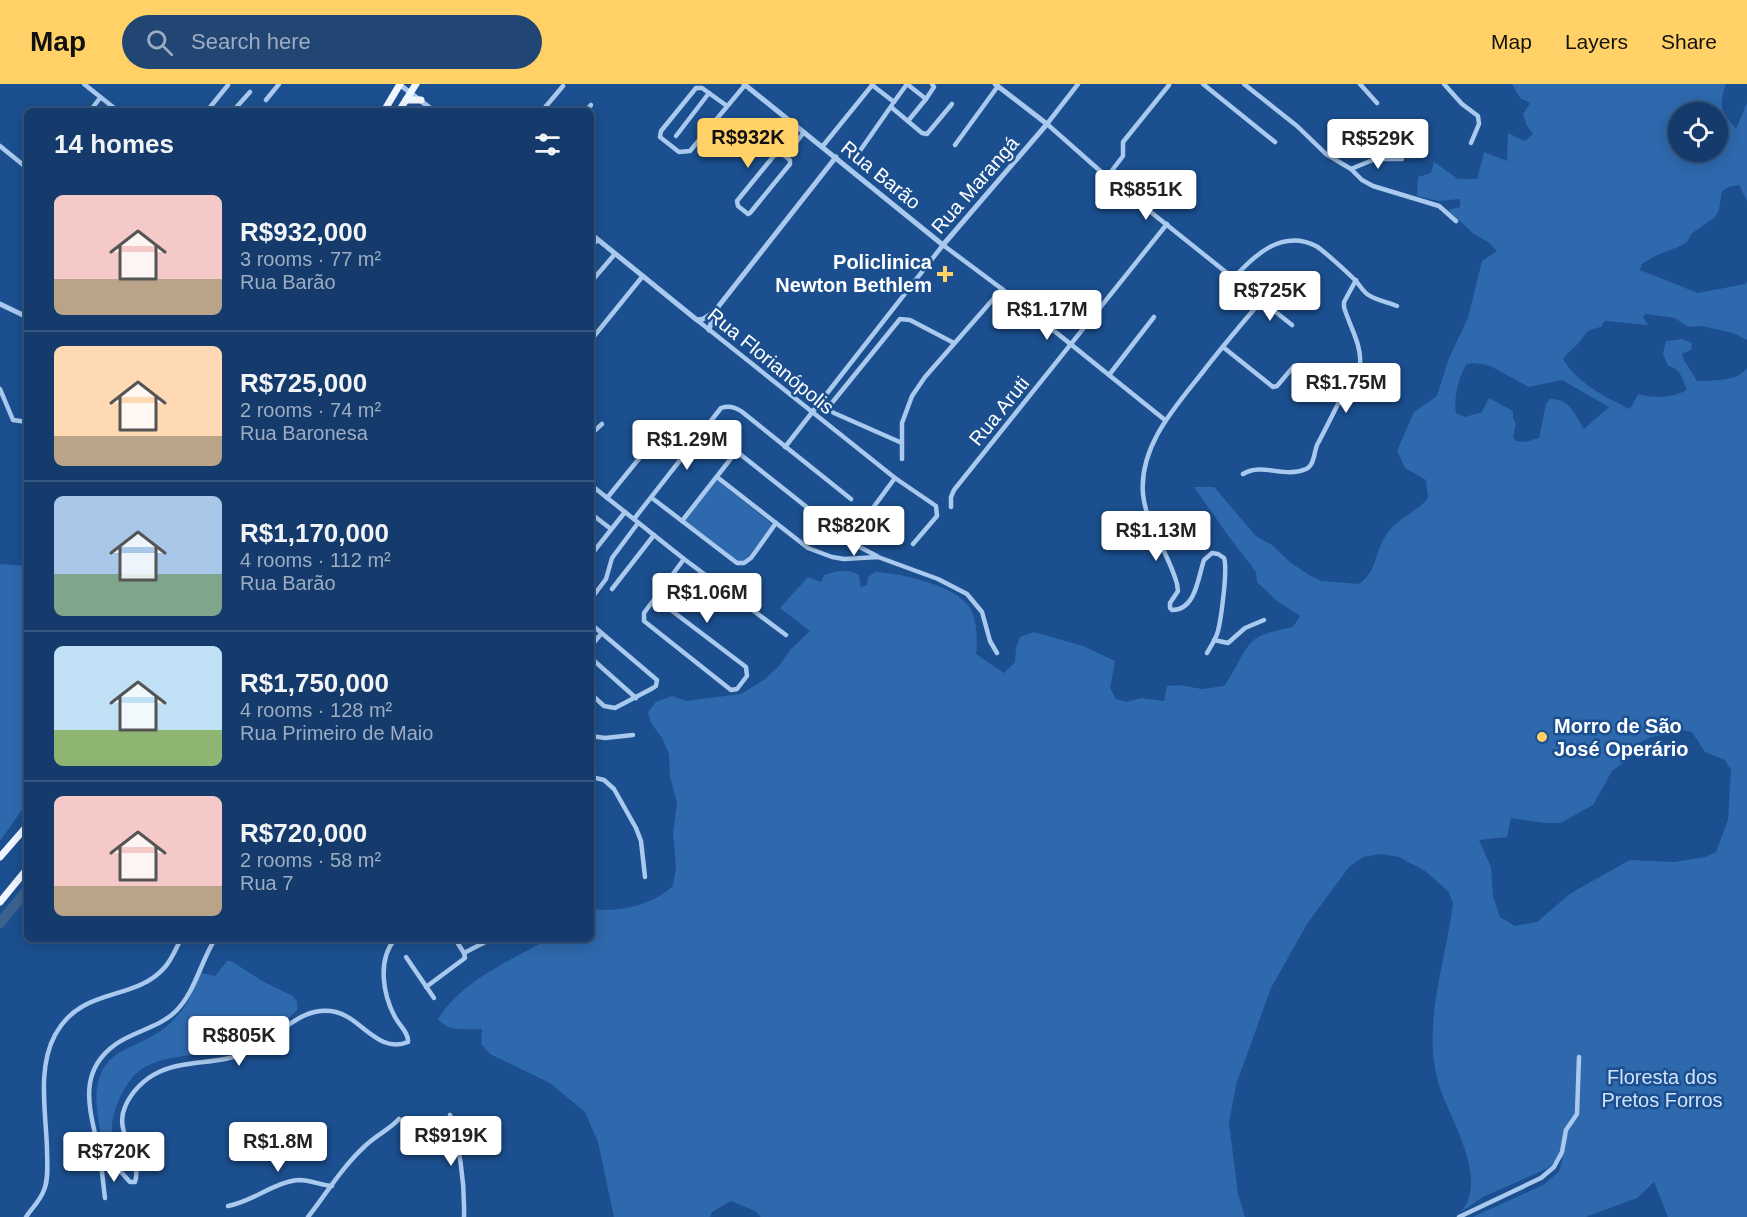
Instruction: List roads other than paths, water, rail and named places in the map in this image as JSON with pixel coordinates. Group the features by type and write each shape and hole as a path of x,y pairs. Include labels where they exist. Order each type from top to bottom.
{"main road":[{"path":"386,108 399,84"},
{"path":"401,108 416,84"},
{"path":"406,100 421,100"},
{"path":"0,857 24,829"},
{"path":"0,902 24,873"},
{"path":"0,896 15,884"}],"street":[{"path":"84,84 114,108"},
{"path":"266,100 279,84"},
{"path":"399,84 430,108"},
{"path":"727,106 702,88 696,88 661,131 662,140 679,152 690,152 727,106 744,84"},
{"name":"Rua Barão","path":"744,84 1165,420"},
{"path":"869,167 858,159 857,155 907,84 926,99"},
{"path":"908,121 934,87 932,84"},
{"name":"Rua Marangá","path":"785,447 943,245 1047,124 1078,84"},
{"path":"1203,84 1275,142"},
{"path":"1244,84 1297,126 1326,154 1351,169 1362,180 1373,186 1439,206 1456,221"},
{"path":"1360,84 1377,103"},
{"path":"1444,84 1462,104 1478,116 1479,124 1471,143"},
{"path":"209,108 228,85"},
{"path":"822,147 873,85 924,134 928,134 952,104"},
{"path":"955,146 997,85 1047,124 1107,177 1292,325"},
{"path":"545,108 563,86"},
{"path":"1107,177 1124,156 1123,142 1169,86"},
{"path":"236,108 250,92"},
{"path":"676,136 709,93"},
{"path":"92,108 100,98"},
{"path":"588,108 591,105"},
{"path":"786,156 804,132"},
{"path":"0,146 24,166"},
{"path":"777,152 786,156 790,164 750,213 746,213 736,201 777,152"},
{"path":"697,320 714,312 836,158"},
{"path":"1351,169 1375,159 1402,159"},
{"name":"Rua Aruti","path":"951,507 954,490 1167,224"},
{"name":"Rua Florianópolis","path":"594,237 895,478 936,506 937,516 913,544"},
{"path":"594,244 597,240"},
{"path":"1233,279 1255,255 1279,243 1291,241 1316,246 1372,297 1397,306"},
{"path":"594,278 614,255"},
{"path":"594,336 642,277"},
{"path":"1243,474 1257,468 1286,473 1310,466 1317,446 1338,405 1357,376 1360,365 1359,351 1344,307 1344,302 1356,280"},
{"path":"902,459 902,423 912,396 925,377 1002,289"},
{"path":"1207,653 1219,625 1226,563 1222,555 1212,553 1207,556 1190,601 1179,610 1170,608 1170,603 1178,591 1177,584 1147,513 1143,495 1143,474 1146,460 1165,420 1261,301"},
{"path":"0,304 24,316"},
{"path":"710,330 714,312"},
{"path":"1108,375 1154,317"},
{"path":"902,442 834,413 831,411 831,404 900,319 910,320 954,343"},
{"path":"1223,347 1273,387 1277,386 1294,366"},
{"path":"0,389 14,420 24,422"},
{"path":"594,595 606,579 612,558 636,521 725,406 736,408 850,499"},
{"path":"594,432 603,424"},
{"path":"707,428 828,524"},
{"path":"607,498 655,439 667,438 685,456"},
{"path":"682,521 736,452"},
{"path":"717,477 808,548 820,554 844,559 878,557"},
{"path":"867,516 895,478"},
{"path":"594,488 786,635"},
{"path":"652,498 732,560 740,563 751,558 776,523"},
{"path":"594,551 625,512"},
{"path":"594,516 611,529"},
{"path":"612,589 654,535"},
{"path":"840,537 878,557 938,579 967,594 982,612 990,641 997,653"},
{"path":"655,598 746,667 747,676 737,688 731,690 645,624 644,613 655,598 684,559"},
{"path":"1214,640 1228,643 1245,628 1264,620"},
{"path":"594,627 656,677 656,686 615,708 610,708 594,696"},
{"path":"594,642 601,634"},
{"path":"594,661 636,698"},
{"path":"594,736 604,738 633,735"},
{"path":"594,778 604,780 614,789 636,828 641,841 645,877"},
{"path":"26,1217 39,1200 46,1183 45,1069 47,1054 56,1033 67,1017 88,1002 142,984 161,972 167,966 179,942"},
{"path":"105,1198 99,1152 89,1107 90,1083 94,1069 100,1059 120,1042 174,1013 190,989 214,942"},
{"path":"99,1152 130,1182 135,1182 136,1173 123,1134 122,1120 130,1098 142,1083 165,1070 223,1060 250,1052 304,1014 315,1011 334,1012 347,1017 374,1038 403,1044 408,1042 408,1036 391,1009 385,984 385,958 393,942"},
{"path":"426,987 463,961 464,952 458,942"},
{"path":"464,952 485,942"},
{"path":"406,957 434,998"},
{"path":"1459,1217 1540,1178 1554,1167 1562,1152 1566,1130 1577,1114 1579,1057"},
{"path":"450,1115 465,1184 464,1217"},
{"path":"308,1217 366,1145 399,1119"},
{"path":"228,1206 245,1202 279,1185 293,1181 304,1180 332,1186"}],"waterway":[{"path":"0,923 24,894"}],"place":[{"name":"Policlinica Newton Bethlem","path":"945,274"},
{"name":"Morro de São José Operário","path":"1542,737"}],"park label":[{"name":"Floresta dos Pretos Forros","path":"1662,1088"}]}
